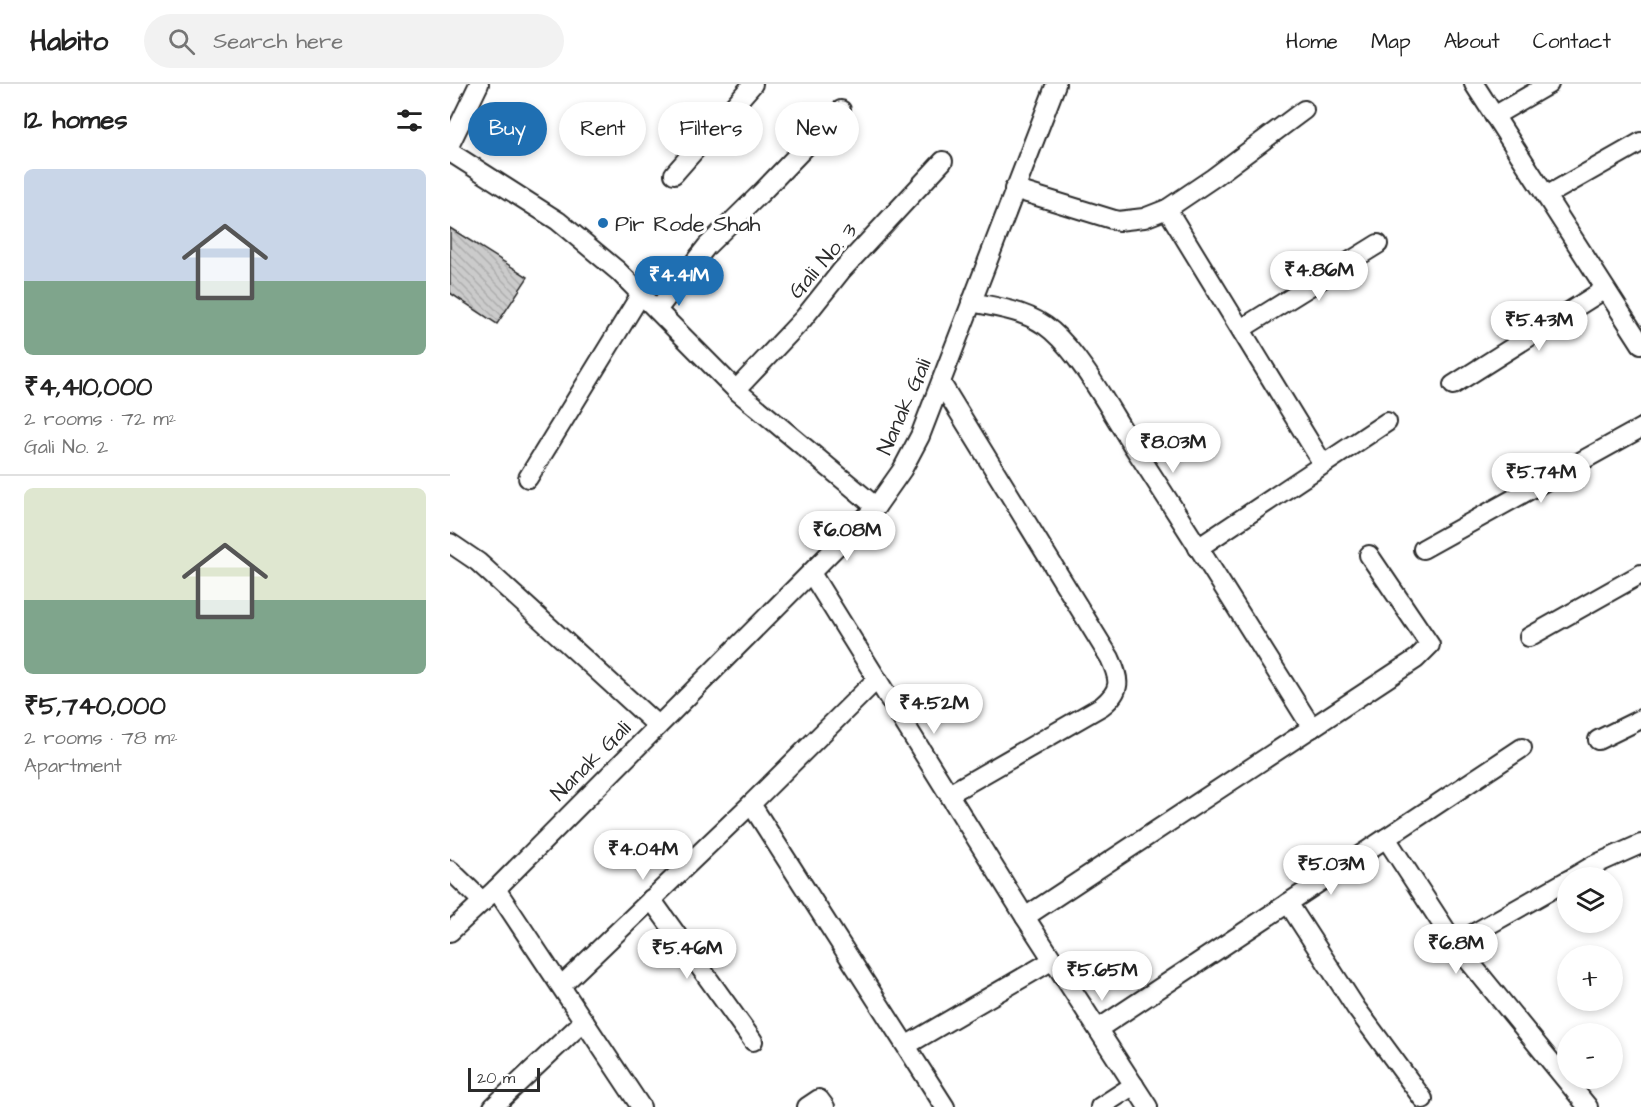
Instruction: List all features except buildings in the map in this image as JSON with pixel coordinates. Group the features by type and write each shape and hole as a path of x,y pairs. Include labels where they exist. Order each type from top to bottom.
{"street":[{"path":"450,144 479,84"},
{"path":"674,174 753,84"},
{"name":"Nanak Gali","path":"450,932 489,896 876,507 902,470 920,436 1056,84"},
{"path":"1474,84 1641,344"},
{"path":"1494,116 1549,84"},
{"path":"1014,189 1118,221 1144,218 1167,209 1213,178 1304,110"},
{"path":"1546,196 1641,142"},
{"path":"450,152 558,221 618,271 736,390 876,507"},
{"path":"657,310 707,246 797,156"},
{"name":"Gali No. 3","path":"736,390 803,319 842,270 943,161"},
{"path":"1167,209 1323,464"},
{"path":"1241,328 1378,244"},
{"path":"1453,385 1605,289"},
{"path":"528,478 640,294"},
{"path":"971,302 1021,312 1051,330 1081,365 1312,728"},
{"path":"941,383 1110,658 1118,680 1113,697 1102,706 950,794"},
{"path":"1198,548 1387,422"},
{"path":"1423,549 1641,428"},
{"path":"450,543 478,562 658,726"},
{"path":"1025,917 1416,659 1430,645 1369,555"},
{"path":"811,573 1025,917 1148,1107"},
{"path":"1529,637 1641,574"},
{"path":"561,987 877,679"},
{"path":"1598,740 1641,719"},
{"path":"1098,1029 1522,748"},
{"path":"751,804 945,1107"},
{"path":"1386,838 1455,944 1588,1107"},
{"path":"1591,867 1641,844"},
{"path":"450,870 489,896 561,987 641,1107"},
{"path":"1455,944 1557,886"},
{"path":"651,898 753,1041"},
{"path":"1288,903 1421,1104"},
{"path":"907,1045 1053,960"},
{"path":"493,1107 584,1021"},
{"path":"1100,1107 1134,1085"},
{"path":"807,1107 819,1099 825,1107"}],"place":[{"name":"Pir Rode Shah","path":"603,223"}]}
